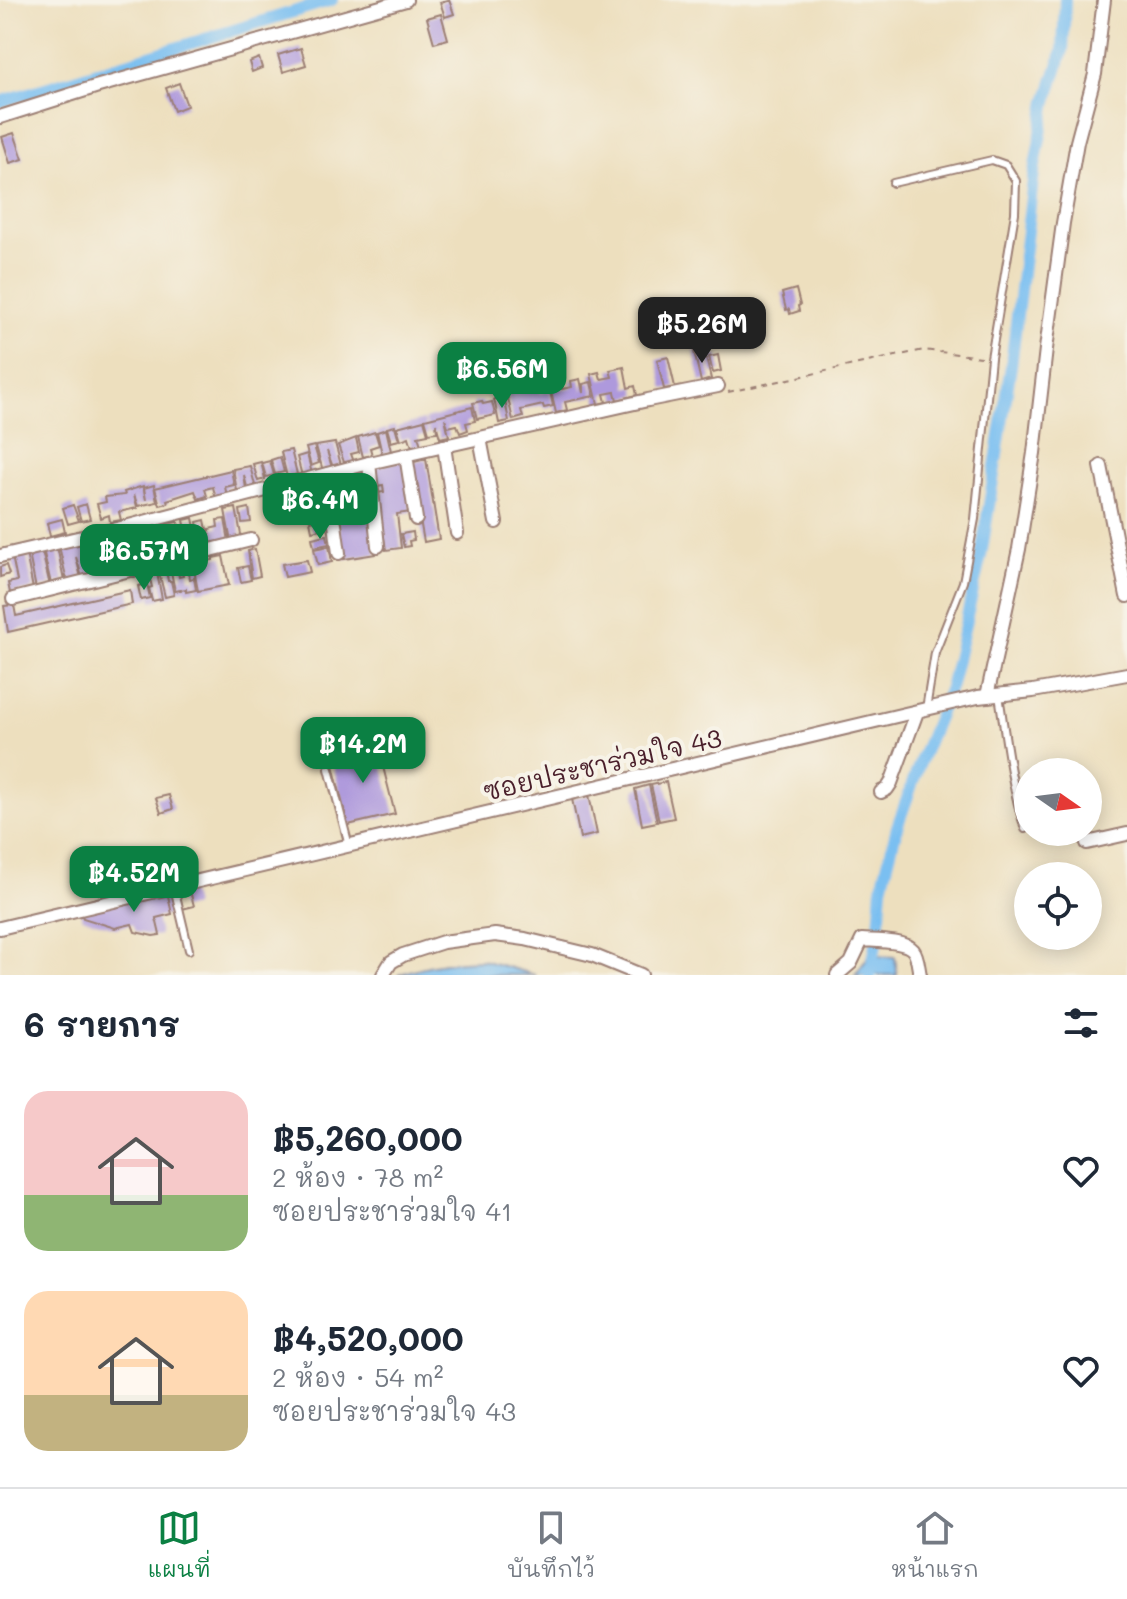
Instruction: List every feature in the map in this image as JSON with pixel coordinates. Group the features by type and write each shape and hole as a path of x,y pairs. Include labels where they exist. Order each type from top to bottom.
{"street":[{"path":"0,117 95,87 406,0"},
{"path":"988,696 1019,549 1063,223 1077,142 1095,74 1104,0"},
{"path":"0,556 125,527 369,463 648,400 721,389"},
{"path":"480,438 496,522"},
{"path":"444,446 457,533"},
{"path":"406,455 416,519"},
{"path":"369,463 378,546"},
{"path":"1101,466 1127,596"},
{"path":"328,474 339,553"},
{"path":"125,527 134,570"},
{"path":"13,599 251,540"},
{"name":"ซอยประชาร่วมใจ 43","path":"0,928 925,710 988,696 1127,674"},
{"path":"881,792 891,783 925,710"},
{"path":"1102,840 1127,834"},
{"path":"383,975 391,962 403,955 443,942 495,935 592,955 641,975"},
{"path":"837,975 851,963 862,940 910,946 915,952 920,975"}],"lane":[{"path":"893,183 992,160 1006,165 1016,181 1015,213 991,358 975,519 963,582 935,653 925,710"},
{"path":"988,696 1014,783"},
{"path":"329,769 349,846"},
{"path":"174,887 189,950"}],"path":[{"path":"721,389 924,350 991,358"}],"water":[{"path":"869,956 895,957 897,975 855,975"},
{"path":"482,960 535,975 398,975 440,964"}],"building":[{"path":"449,0 454,14 445,17 440,2"},
{"path":"441,14 448,39 434,43 427,18"},
{"path":"301,48 306,65 283,72 278,55"},
{"path":"259,58 262,68 252,72 249,62"},
{"path":"179,83 187,106 174,111 166,88"},
{"path":"14,133 23,159 10,163 2,137"},
{"path":"796,289 799,311 790,314 782,293"},
{"path":"704,349 711,379 701,382 694,351"},
{"path":"718,355 721,371 713,373 709,357"},
{"path":"668,357 675,387 664,389 657,360"},
{"path":"624,367 628,388 635,386 637,395 617,400 615,392 604,394 606,402 598,404 591,374 599,372 601,379 612,377 610,370"},
{"path":"580,379 583,393 583,384 591,382 594,396 565,402 567,410 556,413 550,387 561,384 562,389 572,387 571,381"},
{"path":"539,389 540,393 550,391 553,406 521,410 523,417 513,420 507,394"},
{"path":"504,396 509,421 499,423 494,399"},
{"path":"482,401 483,404 492,402 495,415 477,419 473,403"},
{"path":"472,407 475,421 466,423 468,430 460,433 457,425 448,427 445,418 449,436 440,438 436,423 437,432 429,433 425,419"},
{"path":"424,420 428,434 418,436 421,445 412,447 409,437 401,440 397,427"},
{"path":"395,426 399,440 391,442 387,428"},
{"path":"386,429 391,451 382,454 377,432"},
{"path":"375,432 379,445 370,448 372,455 363,457 358,437"},
{"path":"356,438 359,452 351,454 354,462 345,465 338,445"},
{"path":"335,443 341,465 333,467 327,451 332,468 323,471 316,446"},
{"path":"314,446 319,463 311,466 306,448"},
{"path":"291,450 297,474 287,477 281,452"},
{"path":"307,454 312,474 302,476 297,457"},
{"path":"280,457 284,472 275,474 271,460"},
{"path":"426,459 439,539 424,542 410,463"},
{"path":"403,460 411,512 397,514 401,548 386,550 377,493 384,492 383,485 377,486 373,468"},
{"path":"270,461 274,475 266,477 262,463"},
{"path":"261,462 265,479 258,481 253,464"},
{"path":"250,466 256,489 248,491 244,475 246,489 237,491 233,469"},
{"path":"231,470 234,485 225,487 227,496 216,499 213,487 205,489 207,496 198,499 195,491 160,505 155,488"},
{"path":"365,471 376,554 344,559 331,478"},
{"path":"323,482 326,495 310,499 307,485"},
{"path":"154,485 157,502 138,506 134,495 137,508 119,512 121,520 110,522 109,515 101,518 97,504 106,502 105,497 125,495 124,492 143,486 146,500 144,488"},
{"path":"321,499 323,514 310,516 308,501"},
{"path":"86,504 90,519 81,521 77,507"},
{"path":"73,505 79,521 68,524 63,508"},
{"path":"236,508 242,540 231,542 225,510"},
{"path":"249,508 251,522 242,523 240,510"},
{"path":"193,518 199,548 190,550 184,520"},
{"path":"324,518 326,528 312,531 310,521"},
{"path":"62,519 65,532 50,536 47,523"},
{"path":"225,519 229,541 211,544 209,529 218,527 217,520"},
{"path":"205,520 208,534 199,535 197,522"},
{"path":"178,522 184,553 168,557 161,525"},
{"path":"159,526 166,557 143,562 136,533"},
{"path":"413,532 414,540 409,541 410,546 404,547 401,534"},
{"path":"103,535 111,570 98,573 90,538"},
{"path":"327,535 329,544 314,547 312,538"},
{"path":"88,540 96,573 82,577 76,557 81,578 67,581 59,546"},
{"path":"57,546 64,581 51,584 43,549"},
{"path":"329,546 332,562 318,565 314,549"},
{"path":"255,549 260,576 252,578 248,551"},
{"path":"42,551 50,586 36,589 29,554"},
{"path":"26,553 33,589 10,593 8,583 17,581 12,556"},
{"path":"223,556 229,585 198,591 193,564"},
{"path":"307,560 310,572 285,577 282,564"},
{"path":"6,565 9,574 0,577 0,567"},
{"path":"177,566 179,577 183,576 182,568 188,567 196,590 175,591 170,567"},
{"path":"248,566 251,580 241,582 238,568"},
{"path":"166,570 174,595 165,597 159,572"},
{"path":"157,573 162,599 152,601 149,575"},
{"path":"147,584 150,598 141,600 138,586"},
{"path":"130,590 132,604 8,632 4,606 14,605 16,616"},
{"path":"373,744 375,752 379,751 395,814 348,825 332,761 340,760 338,753"},
{"path":"666,782 674,818 659,821 651,785"},
{"path":"649,785 657,822 642,825 635,789"},
{"path":"169,795 173,809 161,813 156,798"},
{"path":"589,795 597,834 580,838 572,799"},
{"path":"189,887 194,906 182,909 177,890"},
{"path":"167,891 172,914 156,918 160,935 135,932 132,924 115,928 83,918 80,912"}],"waterway":[{"path":"0,102 332,0"},
{"path":"870,975 879,929 882,887 897,827 951,685 981,556 1011,366 1034,172 1047,101 1063,50 1065,0"}]}
